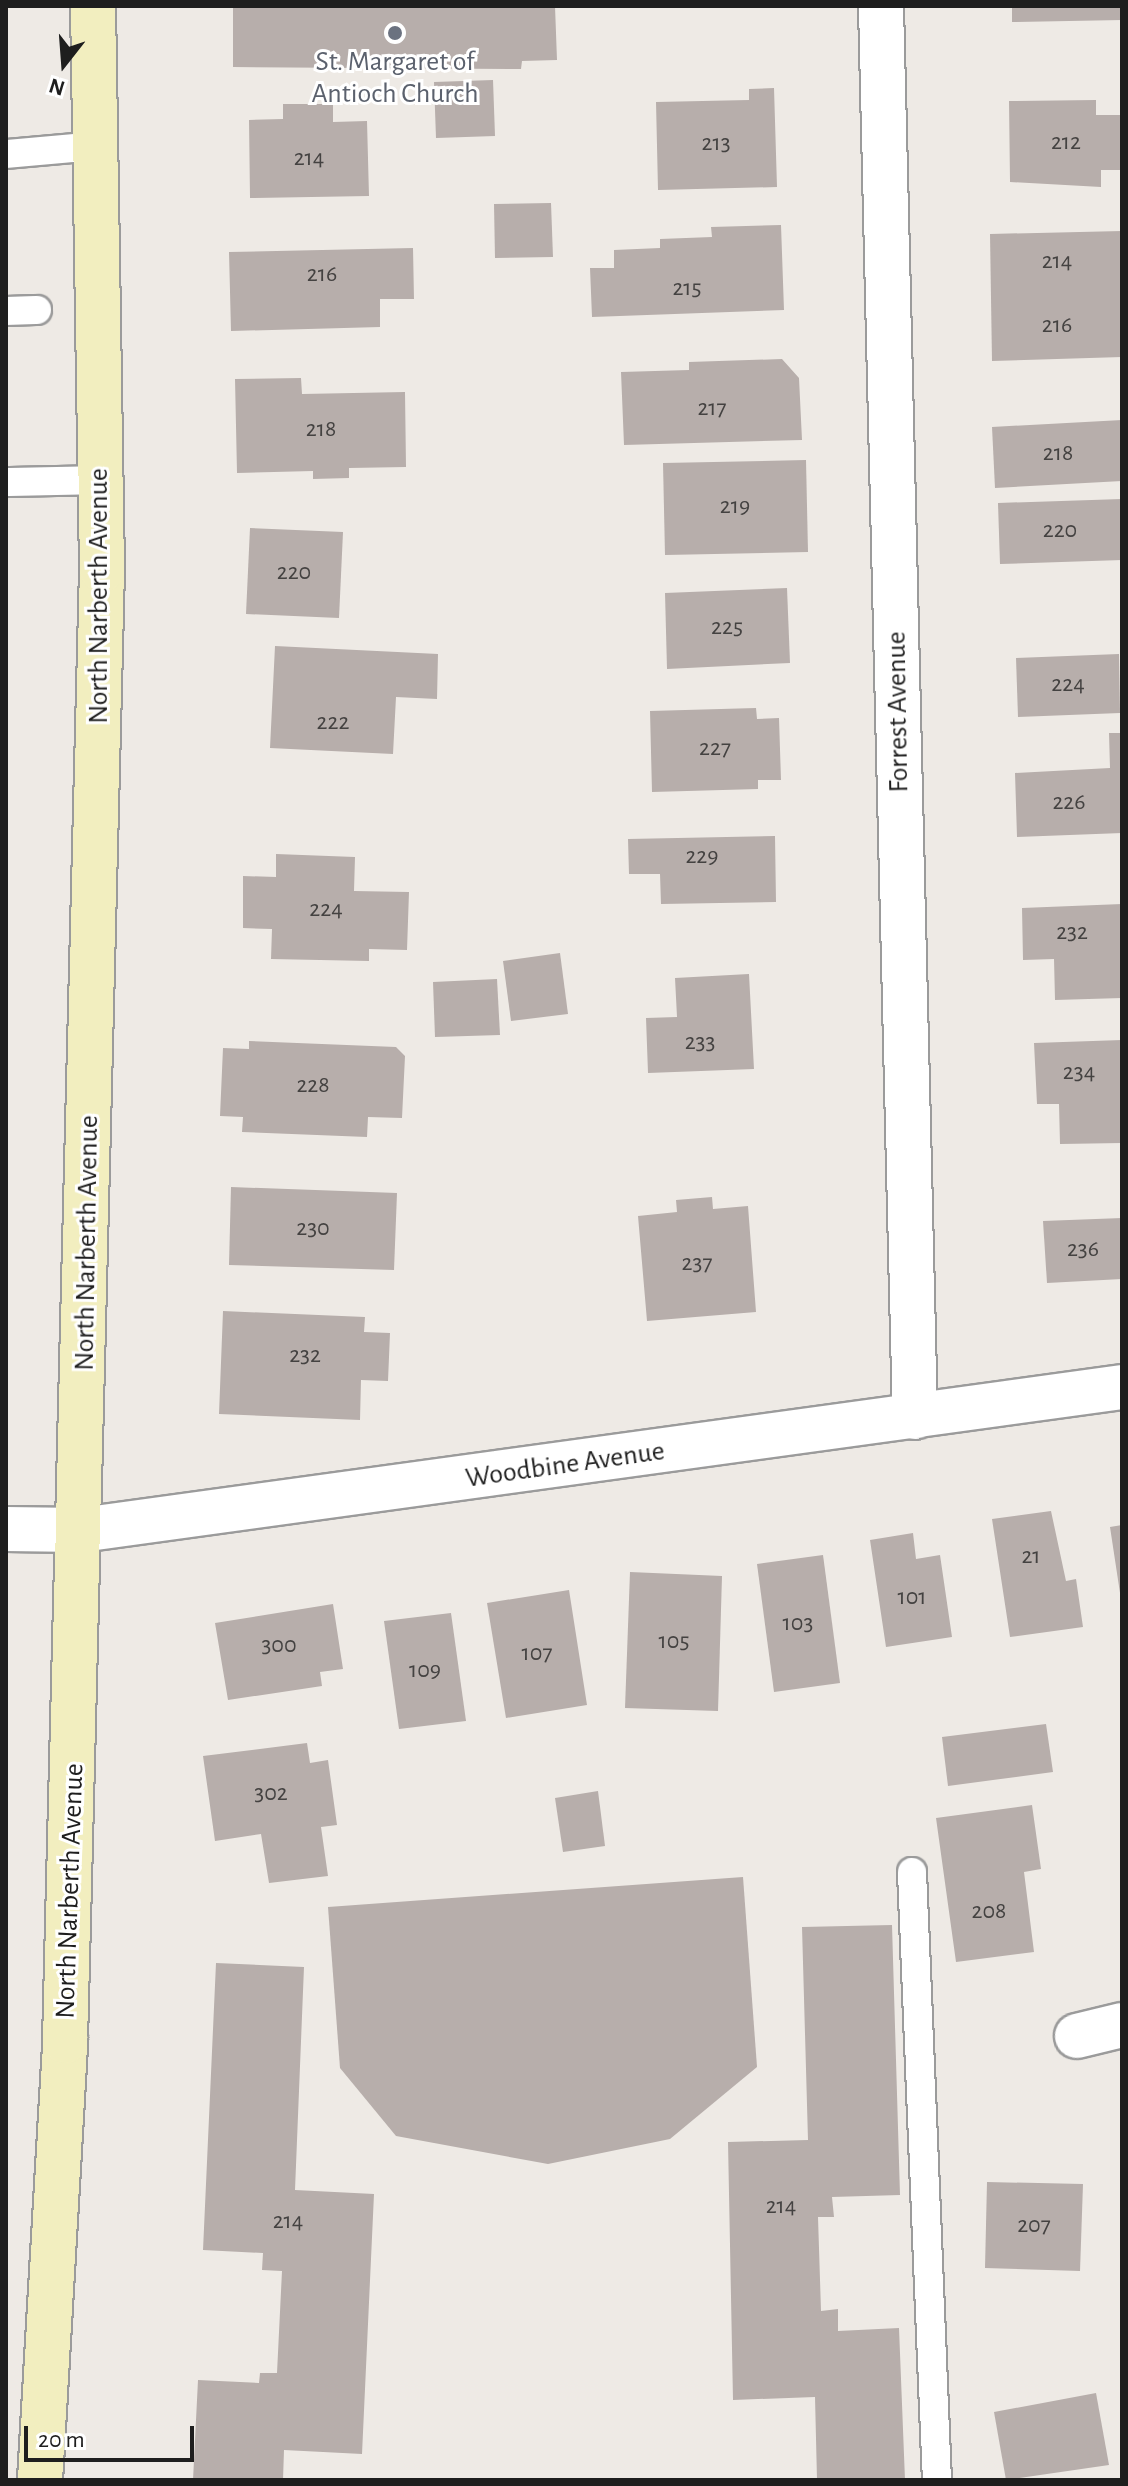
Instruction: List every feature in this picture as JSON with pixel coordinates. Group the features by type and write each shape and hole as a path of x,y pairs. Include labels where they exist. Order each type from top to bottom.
{"street":[{"name":"North Narberth Avenue","path":"40,2480 65,2041 81,1530 101,480 93,6"},
{"name":"Forrest Avenue","path":"881,6 915,1417"},
{"name":"Woodbine Avenue","path":"6,1529 81,1530 1122,1387"},
{"path":"1077,2036 1122,2025"}],"lane":[{"path":"6,154 95,146"},
{"path":"6,311 37,310"},
{"path":"6,482 101,480"},
{"path":"912,1872 937,2480"}],"building":[{"name":"St. Margaret of Antioch Church","path":"233,6 555,6 557,60 522,61 521,69 233,67"},
{"path":"1012,6 1122,6 1122,20 1012,22"},
{"path":"493,80 495,136 436,138 434,82"},
{"path":"774,88 777,187 658,190 656,102 749,100 749,89"},
{"path":"1096,100 1096,115 1122,115 1122,170 1101,170 1101,187 1010,182 1009,101"},
{"path":"283,104 333,104 333,122 367,121 369,196 250,198 249,120 283,119"},
{"path":"551,203 553,257 495,258 494,204"},
{"path":"781,225 784,310 592,317 590,268 614,268 614,250 660,248 660,239 712,237 711,227"},
{"path":"1122,231 1122,357 992,361 990,234"},
{"path":"413,248 414,299 380,299 380,327 231,331 229,252"},
{"path":"782,359 799,378 802,440 624,445 621,372 689,370 689,362"},
{"path":"301,378 302,394 405,392 406,467 349,468 349,478 313,479 313,471 237,473 235,379"},
{"path":"1122,420 1122,481 995,488 992,427"},
{"path":"806,460 808,552 665,555 663,463"},
{"path":"1122,499 1122,560 1000,564 998,503"},
{"path":"250,528 343,532 339,618 246,614"},
{"path":"787,588 790,663 667,669 665,593"},
{"path":"275,646 438,654 437,699 396,697 393,754 270,748"},
{"path":"1119,654 1120,713 1018,717 1016,658"},
{"path":"756,708 757,719 779,718 781,780 758,780 758,789 652,792 650,711"},
{"path":"1109,733 1122,733 1122,833 1017,837 1015,773 1110,768"},
{"path":"775,836 776,902 661,904 660,874 629,874 628,839"},
{"path":"276,854 355,857 354,891 409,892 407,950 369,949 369,961 271,959 272,929 243,928 243,876 276,877"},
{"path":"1122,904 1122,998 1055,1000 1054,959 1023,960 1022,908"},
{"path":"560,953 568,1014 511,1021 503,961"},
{"path":"749,974 754,1069 648,1073 646,1018 677,1017 675,978"},
{"path":"497,979 500,1035 435,1037 433,982"},
{"path":"1122,1040 1122,1143 1060,1144 1059,1104 1037,1104 1034,1043"},
{"path":"249,1041 396,1047 405,1056 402,1118 368,1117 367,1137 242,1132 243,1117 220,1116 223,1048 249,1049"},
{"path":"231,1187 397,1193 394,1270 229,1265"},
{"path":"712,1197 713,1209 748,1206 756,1312 647,1321 638,1216 677,1212 676,1200"},
{"path":"1122,1218 1122,1279 1047,1283 1043,1221"},
{"path":"223,1311 365,1317 364,1332 390,1333 388,1381 361,1380 360,1420 219,1414"},
{"path":"1051,1511 1066,1581 1076,1579 1083,1627 1010,1637 992,1519"},
{"path":"1122,1525 1122,1593 1120,1593 1110,1527"},
{"path":"913,1533 916,1559 940,1555 952,1637 886,1647 870,1540"},
{"path":"823,1555 840,1683 774,1692 757,1564"},
{"path":"630,1572 722,1576 718,1711 625,1708"},
{"path":"569,1590 587,1705 506,1718 487,1603"},
{"path":"333,1604 343,1669 320,1672 322,1686 228,1700 215,1623"},
{"path":"451,1613 466,1721 399,1729 384,1621"},
{"path":"1046,1724 1053,1772 948,1786 942,1737"},
{"path":"307,1743 310,1763 328,1760 337,1825 321,1827 328,1876 269,1883 261,1834 215,1841 203,1756"},
{"path":"598,1791 605,1846 563,1852 555,1798"},
{"path":"1032,1805 1041,1869 1024,1872 1034,1952 956,1962 936,1818"},
{"path":"743,1877 757,2067 670,2139 548,2164 396,2136 340,2068 328,1907"},
{"path":"892,1925 900,2195 832,2197 834,2217 818,2217 821,2311 838,2309 838,2331 899,2328 905,2480 817,2480 815,2397 733,2400 728,2142 808,2140 802,1927"},
{"path":"216,1963 304,1967 295,2190 374,2194 362,2454 284,2450 283,2480 193,2480 198,2380 259,2383 260,2373 277,2373 282,2271 262,2270 263,2253 203,2250"},
{"path":"987,2182 1083,2184 1080,2271 985,2268"},
{"path":"1096,2393 1109,2465 1006,2480 994,2412"}],"place":[{"name":"St. Margaret of Antioch Church","path":"395,33"}]}
